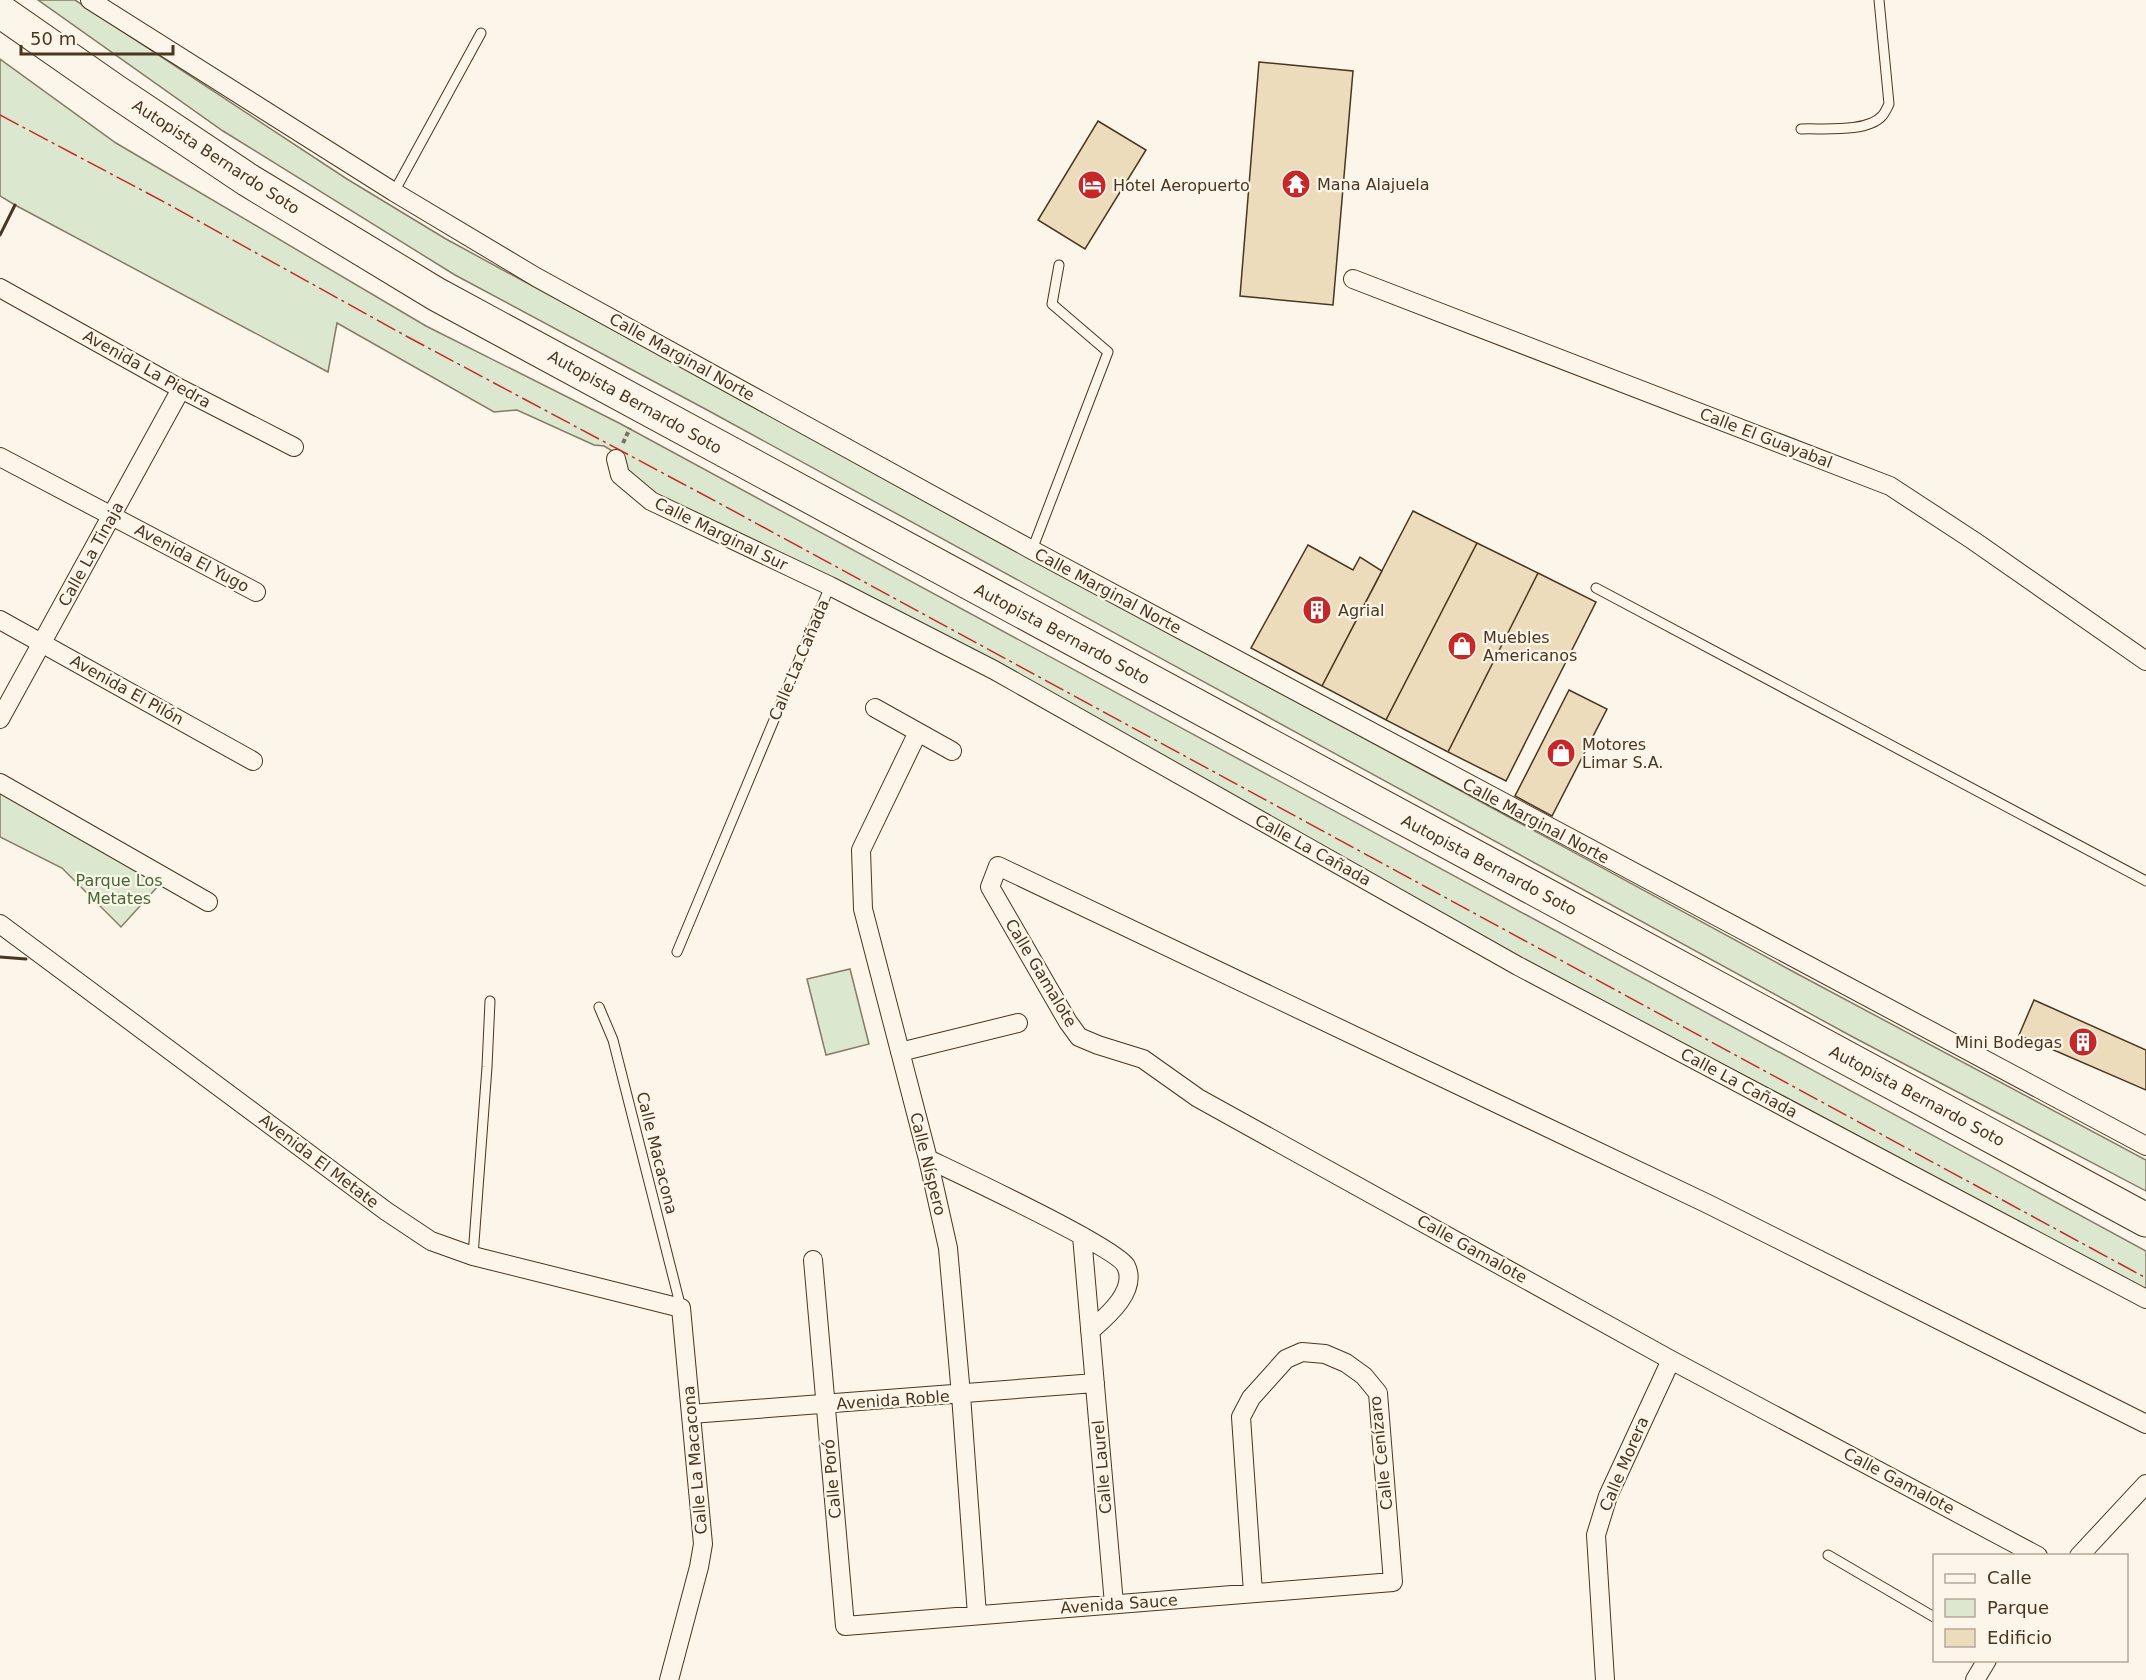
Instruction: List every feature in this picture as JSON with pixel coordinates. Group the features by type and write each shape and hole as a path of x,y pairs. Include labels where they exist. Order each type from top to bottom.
{"highway":[{"path":"22,0 68,34 115,91"},
{"name":"Autopista Bernardo Soto","path":"0,11 248,180 436,294 2146,1220"}],"street":[{"name":"Calle Marginal Norte","path":"90,0 394,192 536,277 1032,550 2146,1146"},
{"name":"Calle El Guayabal","path":"1353,279 1890,486 1974,541 2146,661"},
{"name":"Avenida La Piedra","path":"0,288 182,389 294,447"},
{"name":"Calle La Tinaja","path":"0,719 182,389"},
{"name":"Avenida El Yugo","path":"0,457 256,592"},
{"name":"Calle Marginal Sur","path":"616,459 620,475 651,501 830,586"},
{"name":"Calle La Cañada","path":"830,586 994,670 1518,966 2146,1299"},
{"name":"Avenida El Pilón","path":"0,620 253,761"},
{"path":"875,708 952,751"},
{"name":"Calle Níspero","path":"918,732 861,850 860,878 863,909 928,1159 948,1248 977,1615"},
{"path":"0,783 208,902"},
{"name":"Calle Gamalote","path":"2034,1554 1671,1360 1198,1098 1143,1059 1079,1036 1062,1012 990,887 998,866 1708,1204 2146,1424"},
{"name":"Avenida El Metate","path":"0,924 386,1211 431,1241 472,1256 681,1308"},
{"path":"900,1052 1018,1023"},
{"path":"928,1159 1082,1236 1116,1256 1126,1265 1129,1279 1124,1295 1110,1314 1090,1330"},
{"name":"Calle Laurel","path":"1082,1236 1114,1604"},
{"name":"Calle Poró","path":"813,1260 845,1626"},
{"name":"Calle La Macacona","path":"669,1680 703,1544 681,1308"},
{"name":"Calle Cenízaro","path":"1253,1593 1241,1417 1251,1398 1286,1359 1302,1352 1325,1354 1346,1364 1364,1376 1378,1393 1393,1582"},
{"name":"Calle Morera","path":"1605,1680 1596,1535 1608,1496 1671,1360"},
{"name":"Avenida Roble","path":"691,1414 1095,1383"},
{"path":"2081,1554 2146,1484"},
{"name":"Avenida Sauce","path":"845,1626 1393,1582"},
{"path":"1975,1680 1986,1662"}],"lane":[{"path":"1800,129 1863,126 1883,116 1889,104 1879,0"},
{"path":"394,192 481,33"},
{"path":"1032,550 1108,352 1052,304 1059,265"},
{"name":"Calle La Cañada","path":"677,952 830,586"},
{"path":"1596,588 2146,881"},
{"path":"472,1256 490,1001"},
{"name":"Calle Macacona","path":"599,1007 613,1040 681,1308"},
{"path":"1828,1555 1933,1616"}],"path":[{"path":"616,459 641,405"}],"green space":[{"path":"38,0 75,0 347,179 446,239 1792,971 2146,1160 2146,1191 1851,1036 709,411 455,275 223,131"},
{"path":"0,59 116,143 426,326 619,423 2146,1251 2146,1290 1789,1099 1536,968 649,493 628,472 621,456 604,446 594,445 517,410 494,412 337,323 328,372 15,205 0,196"},
{"name":"Parque Los Metates","path":"0,792 161,883 121,927 62,868 0,837"},
{"path":"850,969 869,1044 826,1055 807,979"}],"building":[{"name":"Mana Alajuela","path":"1259,62 1353,71 1333,305 1240,296"},
{"name":"Hotel Aeropuerto","path":"1098,121 1146,150 1085,249 1038,220"},
{"path":"1413,511 1477,543 1386,720 1322,686"},
{"name":"Muebles Americanos","path":"1477,543 1538,573 1448,752 1386,720"},
{"name":"Agrial","path":"1308,545 1353,570 1360,557 1382,571 1322,686 1251,648"},
{"path":"1538,573 1596,602 1506,781 1448,752"},
{"name":"Motores Limar S.A.","path":"1569,690 1607,709 1552,816 1515,796"},
{"name":"Mini Bodegas","path":"2034,1000 2146,1050 2146,1090 2019,1035"}],"wall":[{"path":"0,235 15,205"},
{"path":"0,957 26,959"}],"power":[{"path":"0,115 2146,1278"}],"place":[{"name":"Mana Alajuela","path":"1296,184"},
{"name":"Hotel Aeropuerto","path":"1092,185"},
{"name":"Agrial","path":"1317,610"},
{"name":"Muebles Americanos","path":"1462,646"},
{"name":"Motores Limar S.A.","path":"1561,753"},
{"name":"Mini Bodegas","path":"2083,1042"}]}
